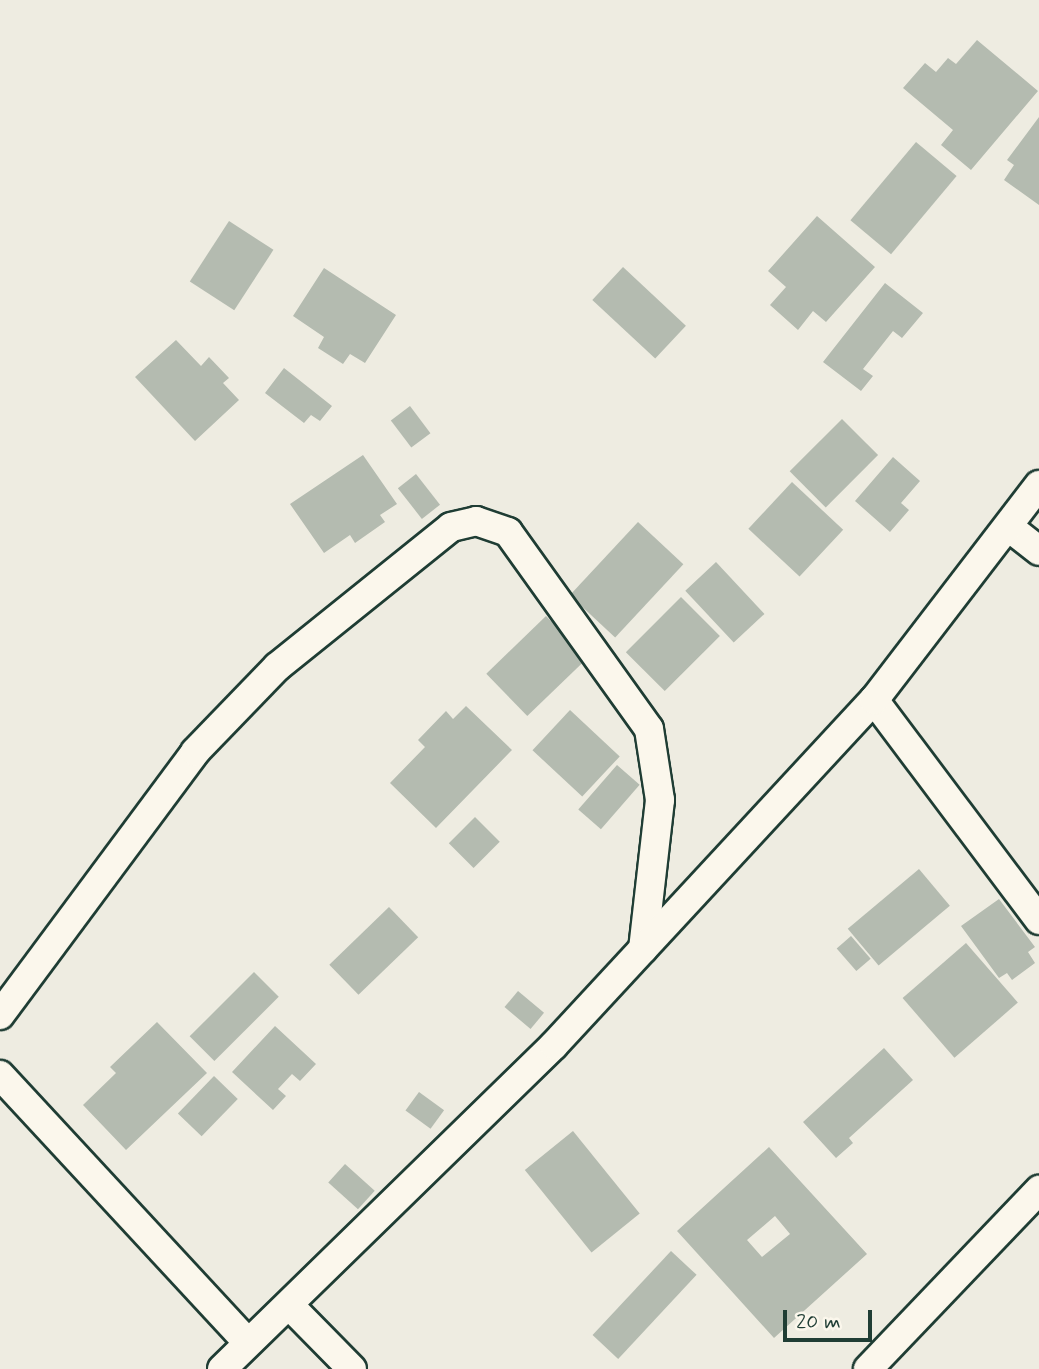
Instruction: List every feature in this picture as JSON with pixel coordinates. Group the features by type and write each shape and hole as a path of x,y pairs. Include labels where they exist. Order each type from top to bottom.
{"street":[{"path":"222,1369 247,1342 291,1307 643,949 874,700 1010,528 1039,485"},
{"path":"0,1015 187,761 277,667 451,527 476,521 508,531 649,729 660,800 643,949"},
{"path":"1010,528 1039,551"},
{"path":"874,700 1039,920"},
{"path":"0,1075 247,1342"},
{"path":"868,1369 1039,1190"},
{"path":"291,1307 352,1369"}],"building":[{"path":"977,40 1038,91 971,170 941,145 953,130 903,88 925,63 936,72 948,58 956,64"},
{"path":"1039,117 1039,205 1004,180 1014,165 1007,160"},
{"path":"916,142 957,176 891,254 850,220"},
{"path":"817,216 875,267 826,322 813,311 798,330 770,305 786,287 768,271"},
{"path":"229,221 273,250 234,310 190,281"},
{"path":"623,267 686,326 655,359 592,300"},
{"path":"324,268 396,315 365,363 350,354 343,364 318,348 324,337 293,316"},
{"path":"885,283 923,313 902,338 893,331 863,369 873,376 861,391 823,362"},
{"path":"176,340 201,366 209,357 229,378 223,383 239,400 195,441 135,377"},
{"path":"284,368 332,406 320,421 311,415 304,423 265,393"},
{"path":"410,406 430,433 411,448 391,420"},
{"path":"842,419 878,455 826,507 790,471"},
{"path":"363,455 397,504 380,515 385,522 355,543 350,535 324,553 290,504"},
{"path":"893,457 920,481 901,503 909,510 890,532 855,501"},
{"path":"416,474 440,505 422,519 398,488"},
{"path":"792,482 843,530 800,577 748,529"},
{"path":"638,522 683,564 615,637 570,595"},
{"path":"716,562 764,614 734,643 685,591"},
{"path":"681,597 720,636 665,691 626,652"},
{"path":"546,616 587,658 527,716 486,674"},
{"path":"466,706 512,750 436,828 390,783 425,747 418,740 446,711 453,719"},
{"path":"570,710 620,756 582,797 532,750"},
{"path":"617,765 640,785 601,829 578,810"},
{"path":"475,817 500,842 474,868 449,843"},
{"path":"919,869 950,906 879,966 848,929"},
{"path":"999,899 1035,947 1028,952 1035,963 1012,980 1007,973 999,978 961,926"},
{"path":"389,907 418,937 358,995 329,965"},
{"path":"851,936 871,959 856,971 837,948"},
{"path":"966,943 1018,1003 954,1058 903,998"},
{"path":"254,972 279,997 214,1061 190,1036"},
{"path":"518,991 544,1013 531,1029 505,1007"},
{"path":"157,1022 207,1073 126,1150 83,1105 116,1073 110,1067"},
{"path":"275,1026 316,1064 300,1081 292,1074 278,1089 286,1096 273,1110 232,1072"},
{"path":"884,1048 913,1080 849,1138 853,1143 836,1158 803,1122"},
{"path":"214,1076 238,1099 202,1136 178,1113"},
{"path":"419,1092 444,1110 431,1129 405,1111"},
{"path":"573,1131 640,1213 592,1252 525,1170"},
{"path":"769,1147 867,1254 774,1338 677,1231","holes":["775,1216 790,1234 762,1257 747,1240"]},
{"path":"345,1164 375,1191 358,1209 328,1183"},
{"path":"671,1251 697,1275 618,1359 593,1335"}]}
